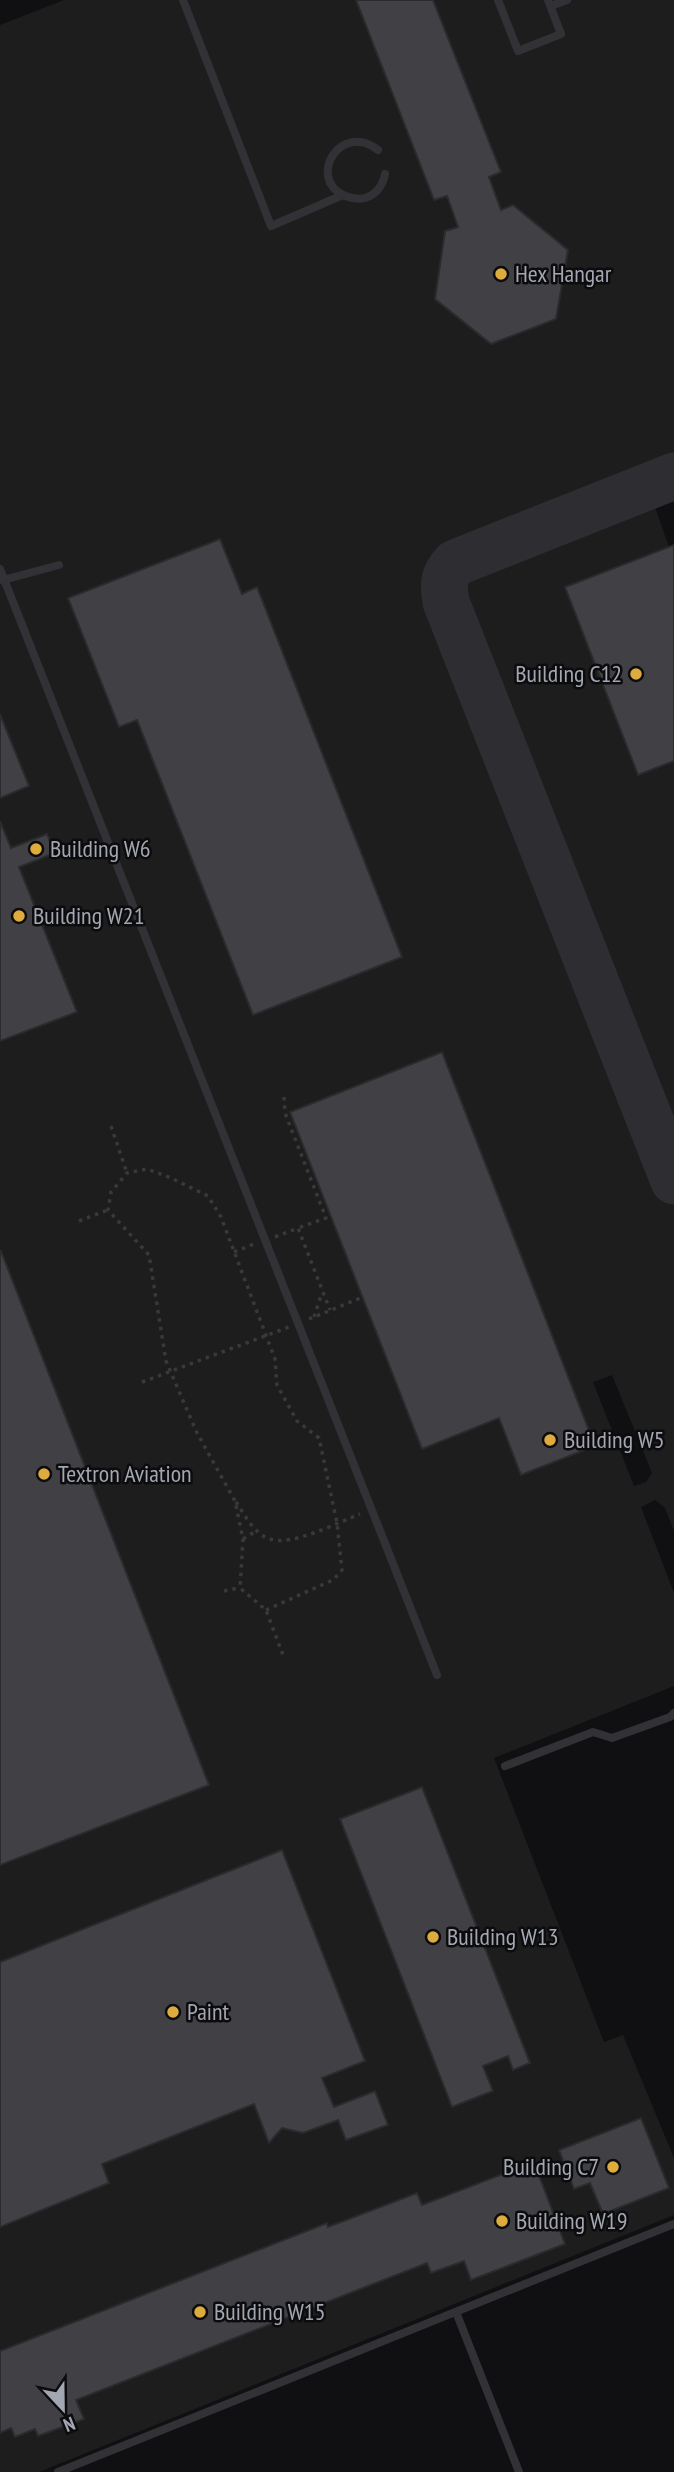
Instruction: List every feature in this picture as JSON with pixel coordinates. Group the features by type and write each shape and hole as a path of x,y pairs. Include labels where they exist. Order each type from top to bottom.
{"lane":[{"path":"183,0 271,226 343,195"},
{"path":"498,0 518,51 561,34 550,3 567,0"},
{"path":"378,150 371,145 352,142 336,150 328,167 329,177 332,185 343,195 355,199 373,194 380,187 385,174"},
{"path":"4,580 59,565"},
{"path":"0,569 437,1675"},
{"path":"505,1766 593,1732 612,1738 670,1717 674,1713"},
{"path":"58,2472 674,2224"},
{"path":"456,2312 519,2472"}],"path":[{"path":"234,1252 326,1217 285,1113 284,1097"},
{"path":"111,1126 127,1173"},
{"path":"108,1210 111,1192 127,1173 146,1169 208,1196 221,1217 275,1359 277,1385 296,1421 319,1438 337,1523 342,1570 333,1580 267,1610"},
{"path":"79,1221 108,1210"},
{"path":"108,1210 149,1255 166,1361 197,1433 234,1501 257,1531 270,1539 288,1541 365,1512"},
{"path":"298,1228 330,1310"},
{"path":"314,1317 323,1291"},
{"path":"142,1382 363,1297"},
{"path":"234,1501 243,1539 240,1588"},
{"path":"243,1539 257,1531"},
{"path":"240,1588 267,1610 283,1655"},
{"path":"225,1591 240,1588"}],"shaded area":[{"path":"64,0 674,0 674,490 652,499 669,547 565,587 637,775 674,761 674,1531 665,1508 655,1500 641,1507 674,1593 674,1686 494,1758 604,2042 623,2035 674,2158 674,2215 39,2472 0,2472 0,25","holes":["612,1375 652,1473 646,1482 634,1486 593,1382"]}],"building":[{"path":"356,0 433,0 501,172 489,177 501,210 513,205 568,250 556,319 491,344 435,299 445,231 458,227 447,196 434,200"},
{"path":"220,539 242,594 257,587 402,957 253,1015 137,720 119,727 68,598"},
{"name":"Building C12","path":"674,545 674,761 638,775 565,587"},
{"path":"0,714 29,786 0,798"},
{"name":"Building W21","path":"0,821 11,848 47,834 55,853 19,867 77,1012 0,1041"},
{"path":"442,1052 595,1446 521,1475 499,1418 422,1449 290,1112"},
{"name":"Textron Aviation","path":"0,1252 209,1785 0,1865"},
{"name":"Building W13","path":"422,1787 530,2063 513,2070 508,2056 483,2066 493,2091 452,2107 340,1819"},
{"name":"Paint","path":"282,1850 365,2061 322,2078 334,2107 375,2091 388,2125 346,2140 338,2120 303,2133 282,2128 269,2143 254,2104 102,2164 109,2183 0,2227 0,1962"},
{"name":"Building C7","path":"641,2118 669,2188 603,2214 590,2183 574,2189 559,2150"},
{"name":"Building W15","path":"534,2162 565,2244 471,2280 464,2261 431,2273 427,2263 76,2400 84,2419 38,2436 35,2429 15,2437 11,2428 0,2433 0,2351 327,2223 328,2227 417,2193 422,2205"}],"taxiway":[{"path":"674,476 455,563 448,572 444,585 446,602 674,1181"}],"place":[{"name":"Hex Hangar","path":"501,274"},
{"name":"Building C12","path":"636,674"},
{"name":"Building W6","path":"36,849"},
{"name":"Building W21","path":"19,916"},
{"name":"Building W5","path":"550,1440"},
{"name":"Textron Aviation","path":"44,1474"},
{"name":"Building W13","path":"433,1937"},
{"name":"Paint","path":"173,2012"},
{"name":"Building C7","path":"613,2167"},
{"name":"Building W19","path":"502,2221"},
{"name":"Building W15","path":"200,2312"}]}
